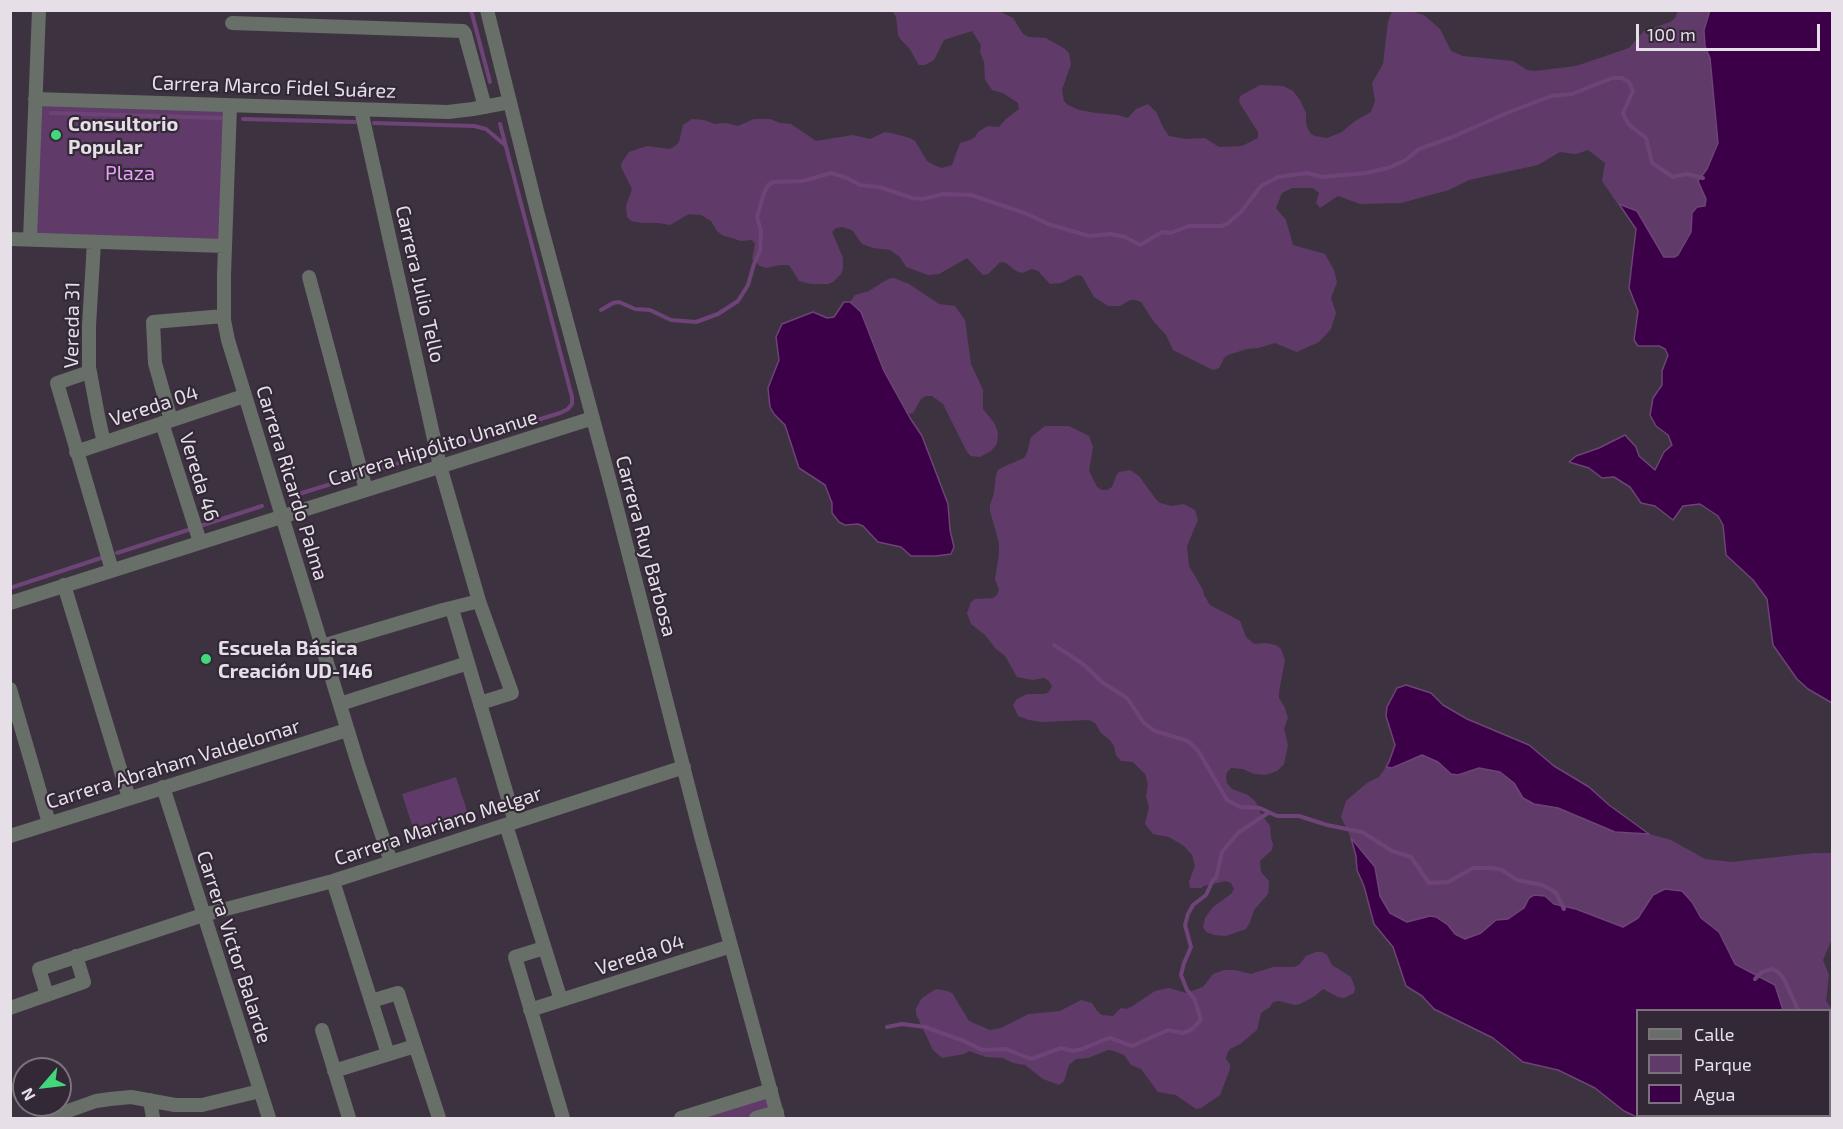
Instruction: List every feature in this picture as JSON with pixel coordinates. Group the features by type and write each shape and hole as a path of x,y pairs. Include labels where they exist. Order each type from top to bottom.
{"street":[{"path":"30,239 39,10"},
{"name":"Carrera Ruy Barbosa","path":"487,10 537,211 731,946 778,1115"},
{"path":"232,23 463,31 485,107"},
{"name":"Carrera Marco Fidel Suárez","path":"35,99 448,112 510,102"},
{"name":"Carrera Ricardo Palma","path":"230,106 224,316 228,340 347,730 390,862"},
{"name":"Carrera Julio Tello","path":"361,110 440,466 479,601 512,693 480,703"},
{"path":"10,239 225,246"},
{"name":"Vereda 31","path":"94,242 89,372 104,443"},
{"path":"309,276 363,480"},
{"name":"Vereda 46","path":"197,532 167,422 155,363 153,322 224,316"},
{"name":"Vereda 31","path":"89,372 57,383 112,570"},
{"name":"Vereda 04","path":"76,452 244,396"},
{"name":"Carrera Hipólito Unanue","path":"10,603 112,570 197,532 281,516 363,480 440,466 593,418"},
{"path":"64,585 129,798"},
{"path":"322,646 479,601"},
{"path":"452,609 480,703 544,948 561,1000"},
{"path":"340,704 468,663"},
{"path":"10,689 49,823"},
{"name":"Carrera Abraham Valdelomar","path":"10,836 347,730"},
{"name":"Carrera Mariano Melgar","path":"46,996 39,969 203,915 333,880 684,767"},
{"name":"Carrera Victor Balarde","path":"163,787 268,1119"},
{"path":"333,880 388,1054"},
{"name":"Vereda 04","path":"530,1010 731,946"},
{"path":"544,948 515,957 563,1119"},
{"path":"10,1008 84,982 76,956"},
{"path":"371,1001 398,993 439,1119"},
{"path":"322,1030 349,1119"},
{"path":"334,1071 415,1046"},
{"path":"48,1119 78,1114 110,1099 131,1097 175,1105 202,1106 260,1090"},
{"path":"681,1119 771,1090"},
{"path":"150,1100 153,1119"},
{"path":"756,1119 778,1115"}],"green space":[{"path":"997,10 1013,18 1023,34 1029,37 1046,38 1069,53 1071,64 1062,90 1064,101 1068,105 1079,110 1128,118 1136,109 1148,104 1156,112 1169,136 1187,139 1205,138 1219,147 1242,146 1258,138 1258,132 1239,102 1240,96 1260,85 1283,86 1293,91 1306,113 1308,129 1315,136 1327,138 1342,132 1371,112 1375,101 1372,83 1383,64 1388,22 1392,11 1411,11 1424,15 1440,29 1451,51 1463,56 1513,61 1527,70 1535,71 1576,66 1629,48 1644,31 1670,22 1678,11 1710,11 1704,30 1705,46 1710,58 1718,143 1707,169 1698,181 1706,199 1705,206 1692,213 1691,231 1678,255 1664,257 1637,211 1617,203 1602,181 1605,163 1588,150 1576,154 1560,152 1538,165 1469,180 1449,190 1401,203 1360,204 1338,196 1320,208 1316,203 1319,193 1313,188 1292,188 1282,193 1276,208 1286,220 1293,245 1325,254 1334,270 1337,282 1331,298 1336,313 1331,329 1319,342 1297,352 1275,343 1247,349 1228,355 1219,368 1213,370 1173,350 1166,335 1141,302 1130,300 1120,306 1108,306 1094,297 1082,276 1077,275 1061,283 1050,284 1038,271 1032,269 1022,273 1000,262 988,274 983,275 967,258 939,274 928,275 906,267 900,257 890,250 862,244 852,230 842,227 832,232 843,258 841,274 828,284 811,284 799,281 789,265 766,268 760,266 752,259 755,244 752,240 741,241 722,235 711,221 701,215 689,214 670,225 631,221 627,217 626,206 632,189 621,167 622,162 629,152 647,146 670,149 675,146 679,142 683,125 692,119 738,126 754,119 770,119 791,124 816,141 853,135 870,139 885,132 891,133 915,141 927,161 936,166 942,168 952,165 960,143 975,137 978,132 988,126 999,127 1019,109 1018,103 1003,93 992,90 985,80 981,45 972,31 944,40 934,60 925,65 919,65 898,35 896,17 892,11"},
{"name":"Plaza","path":"35,99 230,106 225,246 30,239"},
{"path":"894,278 909,284 939,304 955,306 965,320 971,364 983,390 983,409 995,424 998,433 997,444 991,451 980,457 971,456 967,452 943,404 932,396 921,399 913,413 908,414 884,371 855,306 850,302 855,295 869,291 888,279"},
{"path":"1045,426 1069,426 1089,436 1093,447 1089,471 1097,487 1102,490 1112,487 1119,472 1130,470 1139,476 1160,503 1172,506 1184,504 1195,510 1198,520 1187,546 1189,566 1210,605 1240,621 1246,637 1254,644 1276,645 1281,649 1285,660 1279,698 1288,718 1284,729 1288,745 1284,764 1277,771 1266,775 1231,768 1226,778 1232,789 1248,795 1256,802 1270,826 1273,844 1272,850 1260,861 1261,872 1269,881 1268,894 1254,910 1246,929 1226,936 1206,932 1203,927 1205,918 1213,907 1231,894 1234,889 1231,883 1226,881 1201,888 1190,888 1189,882 1195,866 1192,855 1184,846 1169,837 1153,834 1145,824 1149,807 1145,774 1133,762 1121,761 1110,740 1101,733 1095,723 1089,720 1041,722 1018,716 1013,705 1017,699 1027,694 1044,694 1049,692 1052,686 1044,678 1033,680 1017,677 1005,656 971,624 967,613 971,602 975,599 993,598 999,590 995,579 999,543 990,511 996,475 998,470 1024,458 1031,437"},
{"path":"1422,755 1438,762 1452,774 1458,775 1479,768 1501,772 1514,783 1523,798 1534,804 1558,808 1615,832 1649,834 1671,840 1705,859 1731,862 1832,853 1832,939 1823,960 1829,975 1826,1001 1832,1009 1832,1053 1831,1009 1783,1009 1775,985 1735,964 1719,932 1701,918 1692,902 1665,889 1654,895 1638,918 1623,927 1576,909 1554,904 1545,896 1529,898 1524,908 1508,919 1496,920 1481,933 1465,939 1455,934 1448,925 1436,917 1430,916 1407,922 1390,913 1380,896 1375,867 1351,838 1341,817 1346,801 1367,783 1379,777 1386,767 1392,768"},
{"path":"456,777 468,814 414,831 402,794"},
{"path":"1316,952 1327,955 1332,965 1351,977 1355,988 1354,993 1344,998 1323,989 1300,1004 1273,1002 1261,1013 1257,1030 1230,1049 1227,1054 1226,1059 1230,1064 1230,1069 1220,1095 1196,1109 1176,1095 1158,1092 1141,1069 1131,1065 1124,1055 1114,1051 1108,1050 1088,1058 1076,1059 1069,1065 1064,1081 1059,1085 1043,1079 1025,1065 1003,1058 986,1057 969,1051 942,1058 933,1050 916,1014 916,1008 922,998 936,989 952,993 969,1021 990,1030 1001,1028 1029,1014 1060,1011 1081,1000 1092,1003 1102,1015 1113,1016 1121,1008 1131,1007 1155,991 1169,988 1186,993 1203,987 1213,974 1224,970 1251,974 1273,967 1294,967 1299,965 1306,956"},
{"path":"771,1090 777,1112 756,1118 681,1118"}],"water":[{"path":"1710,10 1832,11 1832,703 1808,689 1797,679 1773,645 1767,599 1753,580 1726,555 1723,525 1718,516 1700,504 1683,506 1673,520 1655,506 1641,503 1630,487 1614,477 1602,478 1589,468 1569,462 1576,456 1625,435 1636,447 1639,456 1655,470 1664,452 1672,445 1668,435 1656,426 1650,415 1653,398 1662,385 1662,371 1668,355 1665,349 1659,346 1638,346 1634,340 1638,311 1629,288 1636,229 1619,204 1637,211 1664,257 1678,255 1691,232 1692,213 1697,207 1705,206 1706,199 1698,181 1707,169 1718,143 1710,58 1705,46 1704,30"},
{"path":"844,302 850,302 861,312 884,371 922,436 948,504 954,547 951,554 911,556 901,547 878,542 863,526 845,525 839,522 832,513 832,503 825,485 799,468 785,425 770,407 768,388 779,360 776,337 782,324 813,312 827,318 834,317"},
{"path":"1406,685 1431,693 1443,705 1467,719 1529,745 1554,766 1589,787 1609,805 1649,834 1615,832 1558,808 1534,804 1523,798 1514,783 1500,772 1479,768 1458,775 1451,774 1438,762 1422,755 1392,768 1386,767 1395,745 1386,716 1387,707 1397,688"},
{"path":"1351,838 1375,867 1380,896 1390,913 1407,922 1430,916 1436,917 1448,925 1455,934 1465,939 1481,933 1496,920 1508,919 1524,908 1529,898 1534,895 1545,896 1554,904 1576,909 1623,927 1638,918 1653,895 1665,889 1682,891 1692,902 1701,918 1719,932 1735,964 1775,985 1783,1009 1636,1009 1636,1117 1624,1111 1595,1088 1558,1070 1523,1062 1493,1038 1434,1009 1422,996 1406,986 1393,947 1374,924 1364,886 1357,870"},
{"path":"1831,1051 1832,1053 1831,1108"},
{"path":"1637,1117 1771,1117 1770,1118"}],"waterway":[{"path":"471,10 490,82"},
{"path":"601,310 619,302 635,309 650,310 671,320 696,322 718,314 738,301 748,285 760,251 761,231 757,217 764,193 768,185 773,182 803,181 831,173 860,185 879,187 912,198 923,199 944,194 971,195 1025,213 1048,224 1089,236 1111,234 1125,237 1140,245 1162,232 1171,233 1189,226 1227,224 1241,212 1261,186 1278,177 1307,173 1322,177 1366,173 1388,168 1406,160 1419,149 1507,113 1551,96 1572,94 1612,78 1622,78 1629,82 1633,91 1623,113 1629,125 1646,138 1652,163 1673,177 1686,174 1703,178"},
{"path":"51,113 221,118"},
{"path":"243,119 355,122"},
{"path":"374,123 474,126 486,129 505,145"},
{"path":"446,448 560,413 572,404 500,124"},
{"path":"289,497 431,453"},
{"path":"117,553 262,506"},
{"path":"10,588 101,558"},
{"path":"1054,645 1083,664 1103,683 1127,698 1144,723 1155,731 1188,741 1199,752 1227,800 1240,807 1260,808 1277,816 1299,816 1327,825 1362,832 1392,851 1411,857 1429,883 1448,882 1473,868 1502,870 1517,880 1550,889 1556,893 1564,909"},
{"path":"887,1027 902,1024 925,1027 982,1050 1006,1049 1031,1059 1061,1048 1073,1051 1082,1049 1110,1038 1132,1046 1168,1030 1182,1033 1191,1030 1201,1020 1194,998 1187,990 1181,975 1191,947 1185,925 1188,914 1193,905 1206,895 1216,878 1222,852 1239,832 1268,813"},
{"path":"1755,979 1762,972 1772,969 1778,972 1784,979 1798,1009"}],"place":[{"name":"Consultorio Popular","path":"56,135"},
{"name":"Escuela Básica Creación UD-146","path":"206,659"}]}
